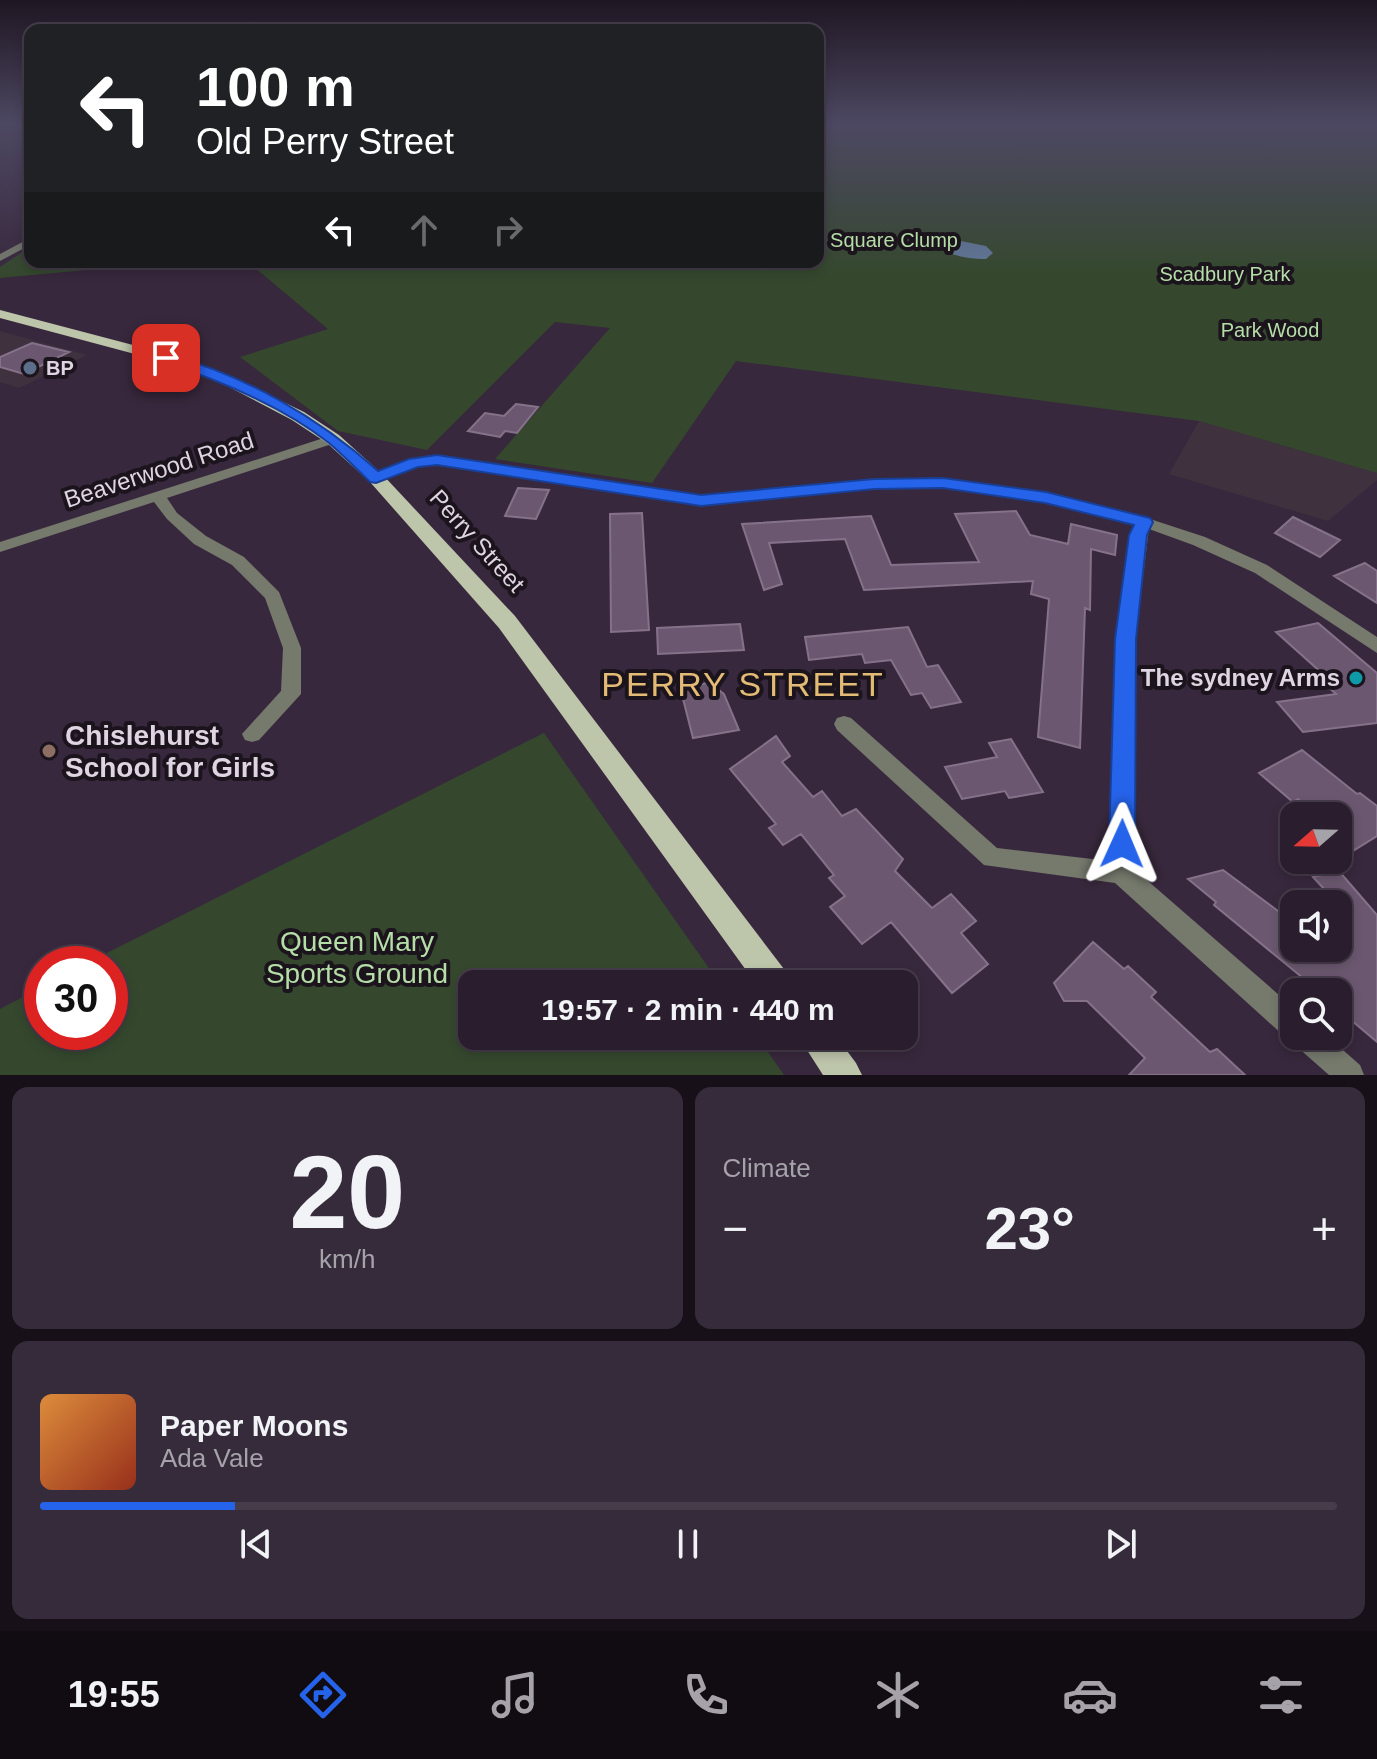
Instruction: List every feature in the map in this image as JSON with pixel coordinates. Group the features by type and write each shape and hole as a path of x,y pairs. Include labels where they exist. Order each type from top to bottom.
{"main road":[{"name":"Perry Street","path":"0,314 166,358 219,376 298,416 333,439 376,478 507,622 766,970"},
{"path":"825,1050 844,1075"}],"street":[{"path":"0,258 24,244"},
{"name":"Beaverwood Road","path":"0,547 333,439"},
{"path":"376,478 415,462 437,460 701,501 874,484 943,483 1046,497 1144,522 1199,541 1261,569 1377,646"},
{"path":"158,497 172,516 200,540 238,561 273,596 292,648 291,694 252,734"},
{"path":"1121,873 1126,639 1138,535 1144,522"},
{"path":"844,724 992,858 1121,873 1280,1014"},
{"path":"1322,1050 1350,1075"}],"shaded area":[{"name":"BP","path":"0,331 87,355 19,388 0,382"},
{"path":"1199,421 1377,473 1377,480 1328,521 1169,474"}],"green space":[{"name":"Scadbury Park","path":"824,175 1377,175 1377,473 1199,421 736,361 652,483 495,459 610,328 555,322 427,450 338,431 240,357 328,329 255,268 824,268"},
{"path":"24,251 24,268 108,268 0,278 0,267"},
{"name":"Queen Mary Sports Ground","path":"544,733 710,970 458,970 458,1050 767,1050 784,1075 0,1075 0,1009 24,996 24,1050 128,1050 128,946 121,946"}],"water":[{"path":"956,240 986,246 993,253 986,259 968,258 940,247"}],"building":[{"path":"32,343 69,352 24,374 0,367 0,357"},
{"path":"516,404 538,407 517,433 505,431 500,437 468,431 485,413 504,416"},
{"path":"518,488 549,490 536,519 505,516"},
{"path":"1016,511 1030,535 1068,544 1071,524 1117,535 1115,555 1091,549 1090,610 1085,608 1080,748 1038,737 1049,599 1031,594 1033,581 864,590 845,539 769,543 782,584 764,590 742,524 871,516 891,565 979,562 955,514"},
{"path":"642,513 649,630 611,632 610,514"},
{"path":"1293,517 1340,540 1320,557 1275,533"},
{"path":"1365,563 1377,571 1377,603 1334,576"},
{"name":"The sydney Arms","path":"1318,623 1377,673 1377,723 1303,732 1277,702 1336,694 1327,686 1334,684 1276,632"},
{"path":"740,624 744,650 658,654 657,628"},
{"path":"908,627 927,667 938,665 961,702 931,708 922,693 911,695 891,660 865,663 862,654 809,660 805,637"},
{"path":"709,682 724,694 739,730 693,738 681,691"},
{"path":"776,736 790,756 782,762 813,797 822,791 842,816 856,809 903,859 895,871 932,908 951,894 976,921 961,933 988,964 952,993 891,922 862,944 830,907 845,896 829,878 834,875 801,834 783,845 769,828 776,824 730,769"},
{"path":"1011,739 1043,792 1009,798 1005,791 962,799 945,767 997,757 989,743"},
{"path":"1302,750 1377,806 1377,836 1352,852 1352,802 1302,802 1298,799 1293,802 1259,773"},
{"path":"1223,870 1280,913 1280,959 1214,905 1216,902 1188,879"},
{"path":"1342,874 1377,915 1377,1042 1352,1021 1352,978 1303,978 1283,962 1352,962 1352,890 1325,890 1313,877"},
{"path":"1093,942 1124,969 1128,966 1156,992 1151,997 1210,1052 1217,1049 1245,1075 1129,1075 1145,1058 1087,1001 1064,1001 1054,983"}],"place":[{"name":"BP","path":"30,368"},
{"name":"The sydney Arms","path":"1356,678"},
{"name":"Chislehurst School for Girls","path":"49,751"}],"district":[{"name":"PERRY STREET","path":"743,684"}],"route":[{"path":"166,358 219,376 298,416 333,439 376,478 415,462 437,460 701,501 874,484 943,483 1046,497 1144,522 1138,535 1126,639 1122,844"}],"park label":[{"name":"Square Clump","path":"894,240"},
{"name":"Park Wood","path":"1270,330"}]}
